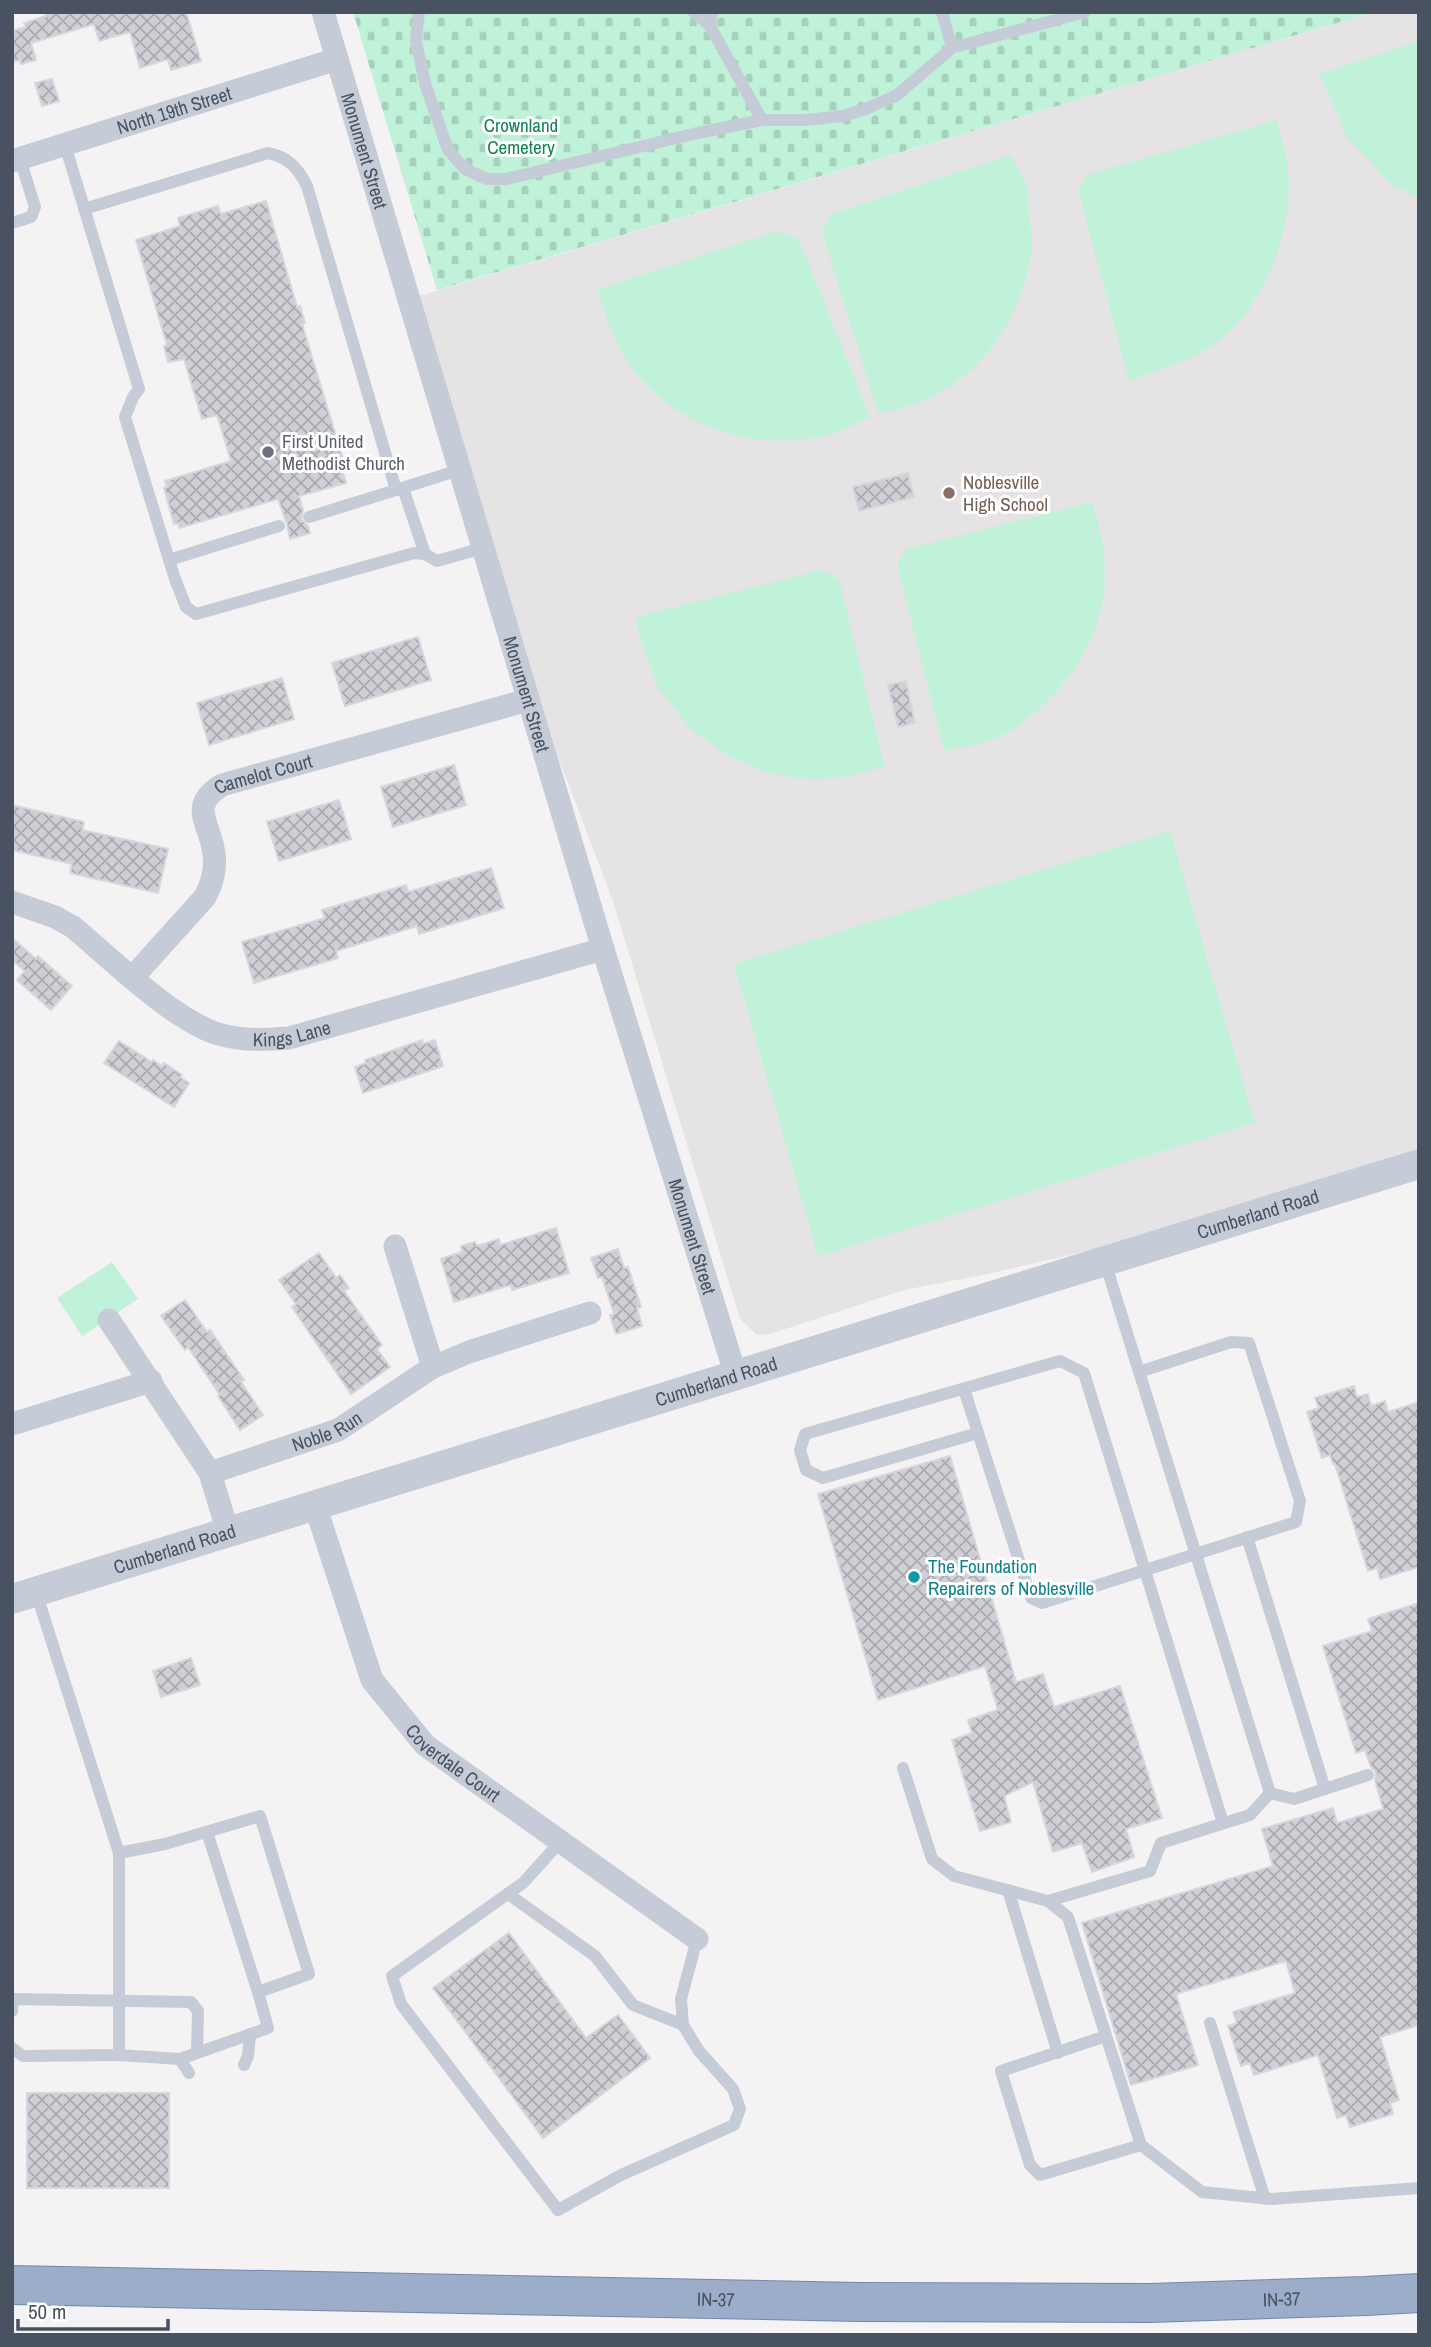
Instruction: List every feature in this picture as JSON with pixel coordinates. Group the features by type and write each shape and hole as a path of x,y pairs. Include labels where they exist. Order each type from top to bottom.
{"highway":[{"name":"IN-37","path":"12,2286 1045,2304 1352,2297 1419,2292"}],"street":[{"name":"Monument Street","path":"323,12 603,949 736,1376"},
{"name":"North 19th Street","path":"16,160 337,59"},
{"name":"Camelot Court","path":"133,977 205,897 210,887 214,872 214,849 202,813 204,800 210,792 222,785 528,700"},
{"name":"Kings Lane","path":"12,902 55,917 73,927 183,1016 215,1033 244,1040 289,1038 603,949"},
{"name":"Cumberland Road","path":"24,1595 1419,1164"},
{"path":"395,1246 433,1367"},
{"name":"Noble Run","path":"210,1473 338,1430 433,1367 469,1352 590,1313"},
{"path":"109,1320 210,1473 228,1532"},
{"path":"12,1424 151,1381"},
{"name":"Coverdale Court","path":"315,1505 372,1680 425,1745 697,1939"}],"lane":[{"path":"419,12 416,41 425,83 448,150 465,169 486,179 507,178 762,120 806,120 843,116 898,95 952,48 1085,12"},
{"path":"694,12 710,26 762,120"},
{"path":"710,26 712,12"},
{"path":"942,12 952,48"},
{"path":"65,145 139,389 125,417 186,607 196,614 414,552 425,554 437,561 483,548"},
{"path":"84,209 268,153 278,155 294,165 307,186 399,489 425,554"},
{"path":"12,223 30,217 35,207 16,160"},
{"path":"309,517 459,470"},
{"path":"169,560 279,526"},
{"path":"1105,1262 1270,1793"},
{"path":"964,1389 1031,1598 1042,1603 1296,1522 1300,1501 1249,1343 1231,1342 1139,1373"},
{"path":"978,1433 822,1478 806,1470 800,1451 806,1434 1060,1361 1084,1373 1223,1823"},
{"path":"1247,1537 1325,1789"},
{"path":"24,1595 119,1853 119,2055"},
{"path":"903,1768 932,1859 954,1876 1048,1901 1068,1917 1141,2145 1202,2192 1265,2199 1419,2188"},
{"path":"1270,1793 1294,1799 1368,1775"},
{"path":"1048,1901 1150,1871 1161,1843 1250,1815 1270,1793"},
{"path":"119,1853 164,1844 260,1816 309,1974 258,1992"},
{"path":"12,2048 23,2056 119,2055 180,2059 268,2028 206,1832"},
{"path":"560,1842 523,1883 392,1976 401,2004 558,2210 621,2175 734,2125 740,2109 733,2089 699,2050 683,2025 681,1999 697,1939"},
{"path":"1008,1890 1058,2053"},
{"path":"508,1894 595,1956 633,2005 683,2025"},
{"path":"12,2011 13,1999 191,2002 198,2011 197,2053"},
{"path":"1210,2023 1265,2199"},
{"path":"244,2065 248,2056 250,2034"},
{"path":"1106,2036 1001,2071 1030,2165 1040,2175 1141,2145"},
{"path":"180,2059 189,2073"}],"shaded area":[{"name":"Noblesville High School","path":"1374,12 1419,12 1419,1148 1105,1247 904,1290 770,1334 757,1335 740,1319 613,901 557,754 419,296"}],"green space":[{"name":"Crownland Cemetery","path":"353,12 1374,12 437,290"},
{"path":"1419,41 1419,198 1391,184 1347,137 1319,74"},
{"path":"1277,120 1286,160 1289,196 1280,245 1260,291 1247,312 1213,345 1183,361 1129,380 1078,190 1087,175"},
{"path":"1010,155 1026,182 1032,239 1026,278 1016,307 1002,333 984,357 962,378 937,395 909,406 878,413 822,232 831,214"},
{"path":"777,231 799,239 870,417 835,433 805,439 745,437 688,417 663,400 641,379 623,354 600,298 598,289"},
{"path":"1092,502 1103,547 1105,581 1100,614 1082,656 1054,694 1020,725 987,741 944,751 897,564 907,549"},
{"path":"822,570 839,579 885,767 840,778 808,779 767,773 727,755 691,729 659,689 641,643 636,617"},
{"path":"1170,831 1255,1123 818,1256 734,964"},
{"path":"112,1262 138,1299 82,1336 57,1298"}],"building":[{"path":"45,12 186,12 201,61 171,70 168,59 140,68 130,32 99,41 94,24 31,43 36,60 21,64 20,60 12,62 12,31 26,27 24,23 46,16"},
{"path":"52,79 59,101 42,106 35,83"},
{"path":"266,201 297,307 300,306 305,323 302,324 343,459 339,460 346,483 299,496 303,510 301,519 308,526 310,533 290,539 278,499 179,528 178,523 174,524 164,488 167,487 165,481 231,461 217,415 202,419 184,359 168,362 164,346 167,345 136,240 180,226 178,218 218,206 221,214"},
{"path":"908,473 914,497 859,511 853,487"},
{"path":"418,637 431,680 345,706 332,663"},
{"path":"282,678 294,719 209,745 197,703"},
{"path":"906,681 915,723 898,727 888,685"},
{"path":"454,765 466,805 393,827 381,787"},
{"path":"339,800 351,839 279,861 267,822"},
{"path":"12,805 84,822 82,830 168,849 158,893 70,873 72,864 12,850"},
{"path":"491,868 504,908 419,934 417,926 336,951 338,958 254,983 242,942 325,918 322,910 406,885 408,892"},
{"path":"12,938 36,959 38,956 72,986 51,1010 17,980 25,971 12,960"},
{"path":"422,1040 423,1044 435,1040 443,1066 363,1093 355,1067 366,1063 365,1060"},
{"path":"119,1041 152,1062 153,1060 162,1066 164,1063 189,1083 174,1107 104,1063"},
{"path":"556,1228 569,1273 512,1290 511,1285 454,1302 441,1259 462,1252 461,1246 475,1242 477,1246 499,1239 500,1245"},
{"path":"618,1249 624,1268 628,1267 641,1307 637,1308 642,1326 616,1334 610,1315 614,1314 602,1277 598,1278 591,1258"},
{"path":"319,1253 336,1278 340,1275 349,1288 344,1291 382,1345 377,1349 390,1367 351,1394 292,1307 296,1304 279,1280"},
{"path":"185,1300 207,1332 210,1330 244,1380 241,1382 263,1415 240,1430 188,1347 185,1350 161,1316"},
{"path":"1354,1386 1357,1397 1368,1394 1371,1406 1385,1401 1388,1412 1419,1402 1419,1567 1380,1579 1377,1568 1368,1571 1335,1464 1330,1455 1322,1458 1307,1412 1319,1408 1315,1398"},
{"path":"950,1456 1016,1682 1043,1674 1054,1707 1120,1686 1162,1818 1126,1829 1134,1857 1092,1872 1082,1843 1053,1852 1033,1782 1004,1796 1011,1822 980,1831 952,1740 972,1733 968,1720 998,1710 985,1666 878,1700 818,1494"},
{"path":"1419,1603 1419,2025 1380,2037 1399,2100 1390,2103 1393,2114 1350,2127 1346,2115 1337,2118 1318,2055 1254,2075 1250,2063 1241,2066 1228,2026 1237,2023 1233,2012 1295,1993 1286,1961 1176,1994 1198,2065 1131,2085 1082,1923 1273,1866 1262,1829 1333,1808 1337,1823 1383,1809 1375,1780 1376,1772 1371,1767 1365,1750 1356,1753 1323,1646 1372,1631 1368,1619"},
{"path":"191,1658 200,1685 161,1697 153,1671"},
{"path":"509,1933 586,2038 618,2015 650,2058 543,2138 433,1988"},
{"path":"27,2093 169,2093 169,2188 27,2188"}],"place":[{"name":"First United Methodist Church","path":"268,452"},
{"name":"Noblesville High School","path":"949,493"},
{"name":"The Foundation Repairers of Noblesville","path":"914,1577"}]}
